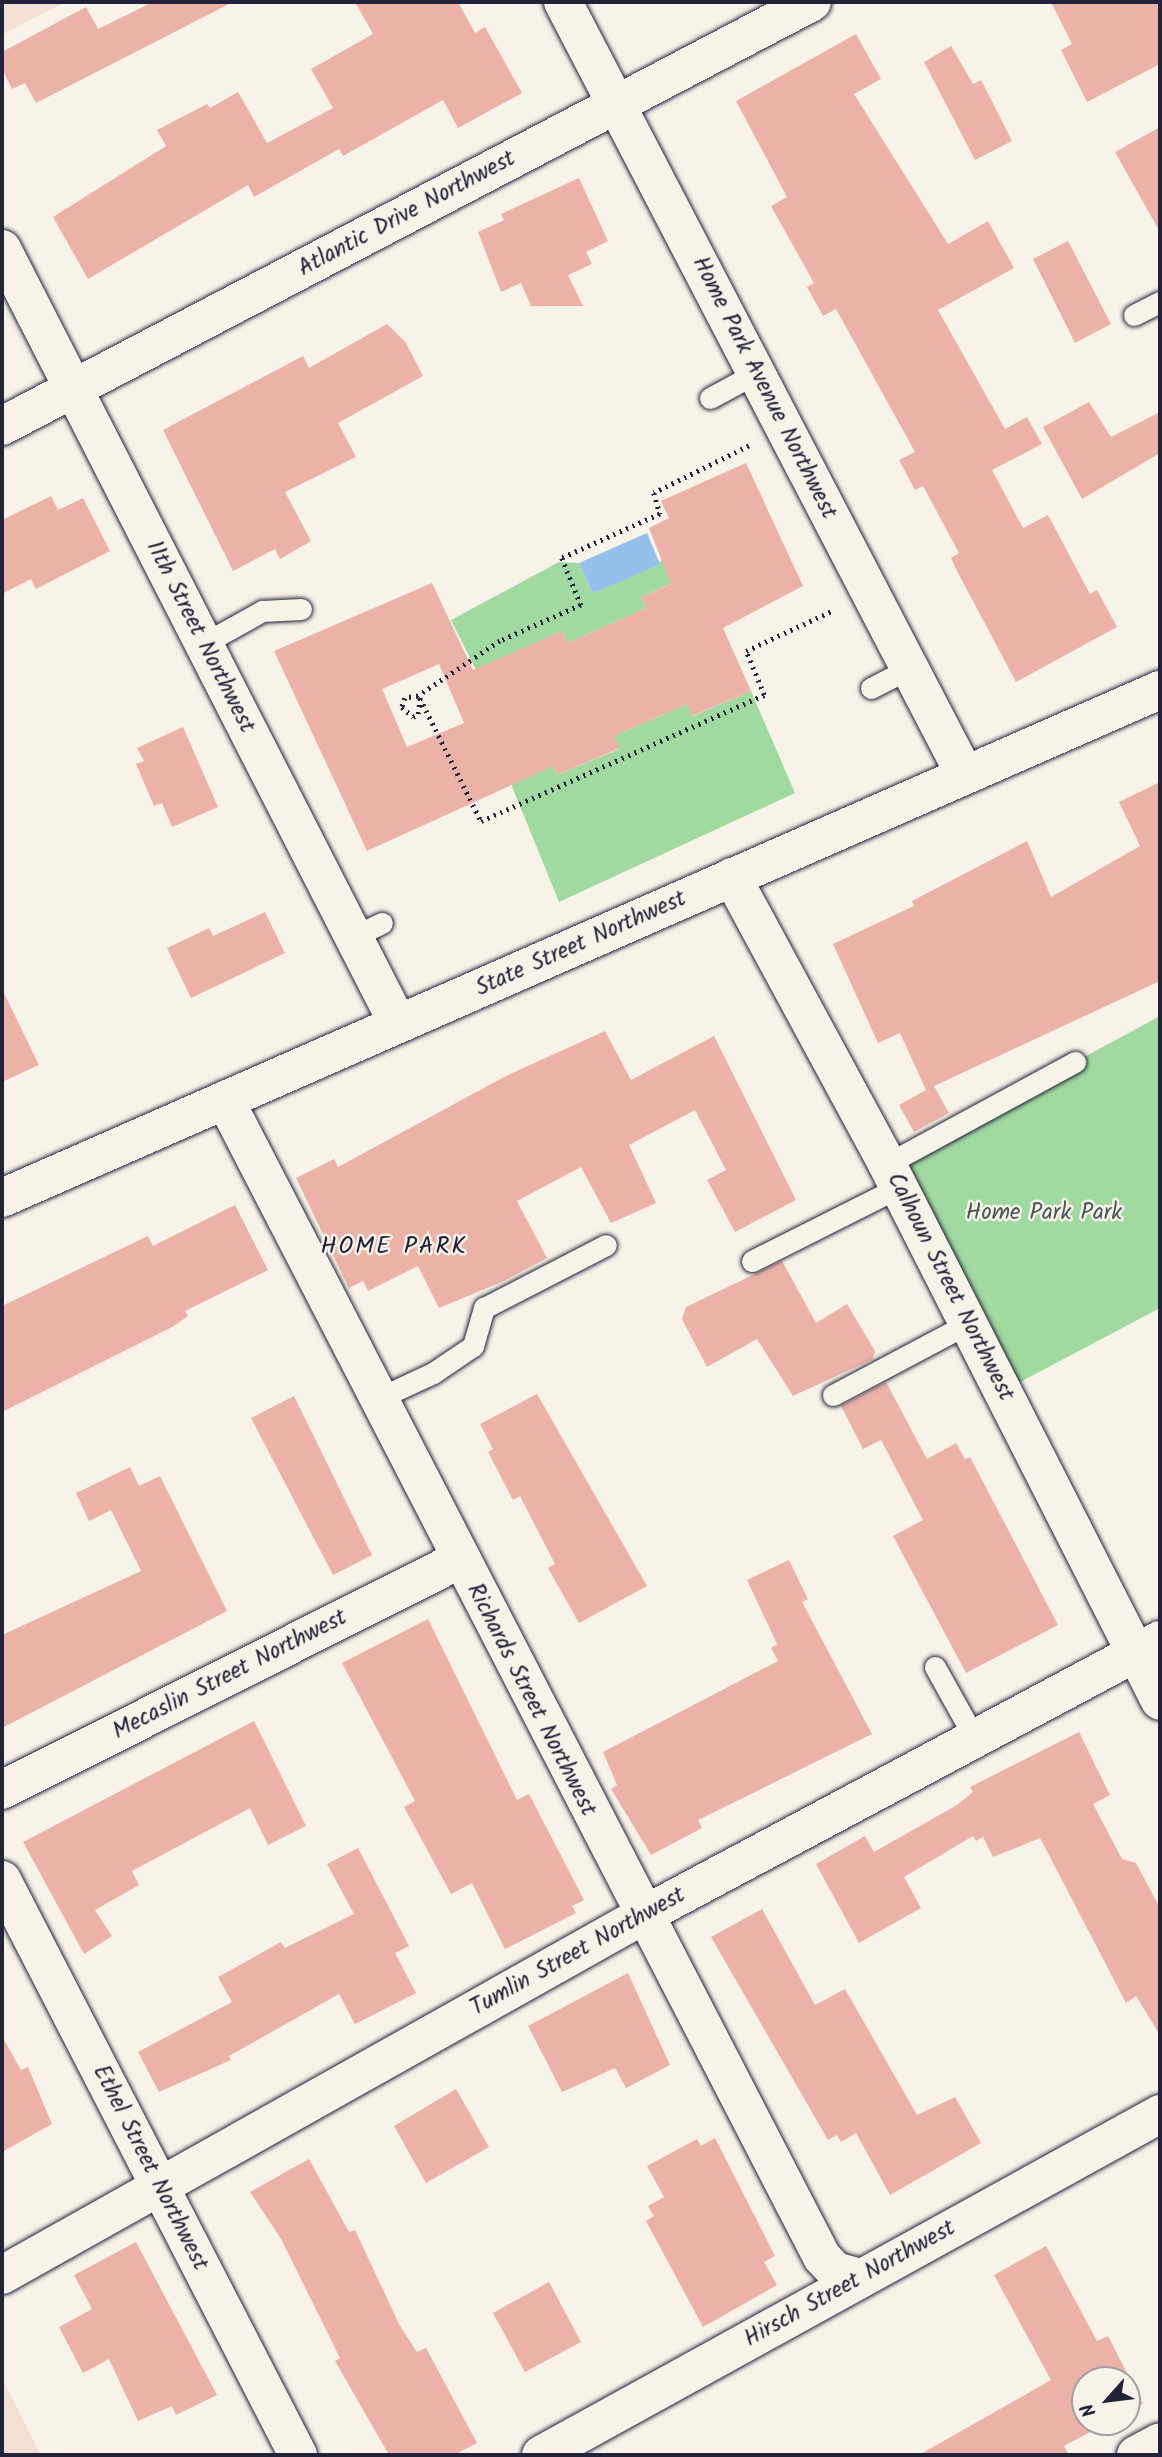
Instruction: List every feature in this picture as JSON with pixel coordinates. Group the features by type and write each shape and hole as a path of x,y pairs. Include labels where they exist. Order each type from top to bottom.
{"street":[{"name":"Home Park Avenue Northwest","path":"563,2 965,775"},
{"name":"Atlantic Drive Northwest","path":"2,426 812,2"},
{"name":"11th Street Northwest","path":"2,249 204,644 367,930 398,1024"},
{"name":"State Street Northwest","path":"2,1198 1160,690"},
{"name":"Calhoun Street Northwest","path":"732,877 969,1323 1149,1646 1160,1701"},
{"name":"Richards Street Northwest","path":"225,1100 642,1916 822,2257 835,2271 861,2278"},
{"name":"Mecaslin Street Northwest","path":"2,1790 459,1560"},
{"name":"Tumlin Street Northwest","path":"2,2275 642,1916 1149,1646"},
{"name":"Ethel Street Northwest","path":"2,1880 298,2455"},
{"name":"Hirsch Street Northwest","path":"541,2455 1160,2114"},
{"path":"1136,2455 1160,2442"}],"lane":[{"path":"1134,315 1160,302"},
{"path":"710,398 756,373"},
{"path":"204,644 261,611 301,609"},
{"path":"871,688 910,668"},
{"path":"752,1261 1075,1062"},
{"path":"377,1399 433,1374 473,1346 484,1308 606,1245"},
{"path":"833,1395 969,1323"},
{"path":"935,1667 975,1738"}],"path":[{"path":"753,444 654,493 660,514 562,558 581,605 500,641 418,696 405,698 402,707 413,717 422,707 420,698 481,821 764,695 746,651 838,608"}],"shaded area":[{"path":"2,2 65,2 2,35"},
{"path":"2,2378 41,2455 2,2455"}],"green space":[{"path":"676,554 693,574 641,597 646,608 568,643 562,631 508,655 479,676 451,620 559,562 579,563 593,593"},
{"path":"751,691 795,793 559,902 511,784 553,766 557,775 619,749 614,736 687,704 693,716"},
{"name":"Home Park Park","path":"1160,1016 1160,1308 1003,1391 887,1164"}],"water":[{"path":"647,533 660,564 593,593 579,563"}],"building":[{"path":"153,2 233,2 36,103 25,83 12,89 2,69 2,52 86,7 98,29"},
{"path":"355,2 458,2 475,33 485,27 522,93 458,128 443,100 343,156 339,149 254,197 248,185 88,279 53,217 166,146 157,130 207,104 210,108 238,92 267,143 333,108 311,69 373,34"},
{"path":"1051,2 1160,2 1160,64 1087,102 1061,50 1072,44"},
{"path":"856,34 881,79 854,94 948,244 988,221 1014,268 938,310 1005,429 1027,417 1042,444 992,470 1023,528 1048,515 1090,594 1097,590 1117,627 1016,682 951,558 959,553 923,486 915,490 899,460 915,452 836,309 823,316 807,287 814,283 771,206 787,197 736,101"},
{"path":"951,46 973,84 981,80 1012,141 975,160 924,62"},
{"path":"1160,127 1160,232 1115,152"},
{"path":"579,178 608,241 586,252 592,264 568,275 583,306 531,306 521,283 501,292 478,232 504,220 501,214"},
{"path":"1068,241 1111,324 1075,343 1033,259"},
{"path":"387,324 406,343 423,376 338,423 356,457 285,492 311,541 280,559 275,549 233,571 163,430 303,356 309,368"},
{"path":"1089,402 1111,437 1160,412 1160,453 1082,499 1043,427"},
{"path":"746,463 803,586 723,628 751,691 692,716 687,704 614,736 620,748 557,775 553,766 367,851 274,651 432,583 473,670 562,631 568,643 646,608 641,597 671,584 649,528 669,518 661,501","holes":["439,664 464,723 407,747 382,689"]},
{"path":"51,496 58,510 83,498 110,551 36,589 31,579 2,594 2,520"},
{"path":"183,727 218,807 172,827 162,803 154,806 136,764 144,761 137,748"},
{"path":"1160,782 1160,981 934,1086 949,1113 914,1132 899,1105 926,1090 900,1033 878,1043 833,944 914,906 912,901 1027,841 1051,897 1140,846 1119,802"},
{"path":"265,912 285,953 191,998 167,948 209,928 213,936"},
{"path":"2,989 39,1065 2,1082"},
{"path":"605,1031 631,1080 714,1036 796,1200 735,1232 707,1180 726,1170 695,1110 629,1145 656,1203 611,1223 581,1167 517,1201 547,1258 504,1281 439,1308 418,1266 368,1291 363,1281 349,1288 296,1178 334,1159 338,1167 506,1076"},
{"path":"235,1205 268,1270 185,1311 188,1316 174,1326 2,1412 2,1306 148,1236 153,1246"},
{"path":"782,1261 816,1323 847,1304 875,1351 873,1359 793,1396 757,1339 707,1367 682,1319 686,1307"},
{"path":"886,1382 927,1459 956,1443 965,1459 970,1457 1058,1625 966,1673 893,1536 923,1520 881,1440 863,1449 841,1406"},
{"path":"537,1394 647,1586 579,1623 548,1568 555,1564 520,1496 513,1500 488,1452 493,1449 480,1424"},
{"path":"294,1396 372,1555 333,1575 251,1418"},
{"path":"130,1467 139,1486 160,1476 227,1611 2,1728 2,1635 141,1571 111,1510 89,1521 76,1493"},
{"path":"789,1560 808,1599 802,1602 872,1734 698,1820 702,1828 651,1855 611,1789 617,1785 603,1752 778,1661 771,1648 777,1644 747,1580"},
{"path":"428,1619 517,1800 529,1794 584,1900 572,1906 576,1913 505,1949 472,1883 451,1894 404,1807 415,1801 342,1663"},
{"path":"254,1721 306,1826 268,1845 250,1808 132,1871 139,1885 95,1910 112,1936 84,1954 23,1842"},
{"path":"1079,1732 1110,1795 1093,1804 1122,1859 1136,1863 1160,1908 1160,2035 1136,1996 1126,2003 1040,1838 993,1857 983,1837 976,1841 973,1836 904,1877 921,1908 859,1943 816,1864 865,1836 874,1852 957,1805 973,1792 970,1787"},
{"path":"358,1848 409,1946 395,1953 416,1993 355,2024 339,1994 229,2056 231,2060 159,2092 138,2052 232,2002 218,1977 281,1942 285,1948 354,1914 327,1864"},
{"path":"762,1909 815,2005 845,1989 917,2115 955,2097 981,2143 890,2195 856,2133 841,2142 837,2135 828,2140 711,1937"},
{"path":"628,1973 670,2065 626,2088 615,2068 562,2092 528,2026"},
{"path":"2,2036 21,2070 28,2067 52,2124 2,2152"},
{"path":"456,2089 489,2147 426,2183 394,2126"},
{"path":"715,2138 775,2256 764,2262 777,2285 703,2327 646,2221 654,2216 648,2206 664,2197 647,2166 697,2139 701,2146"},
{"path":"309,2159 349,2232 355,2230 400,2326 417,2352 426,2348 477,2443 454,2455 389,2455 335,2361 340,2358 281,2239 250,2192"},
{"path":"136,2242 217,2395 176,2415 172,2406 138,2421 109,2359 83,2373 59,2327 92,2309 74,2275"},
{"path":"1046,2246 1097,2341 1108,2336 1123,2366 1071,2366 1071,2436 1083,2436 1064,2446 1069,2455 919,2455 1051,2380 994,2275"},
{"path":"549,2282 581,2342 525,2372 493,2313"}],"district":[{"name":"HOME PARK","path":"394,1247"}]}
